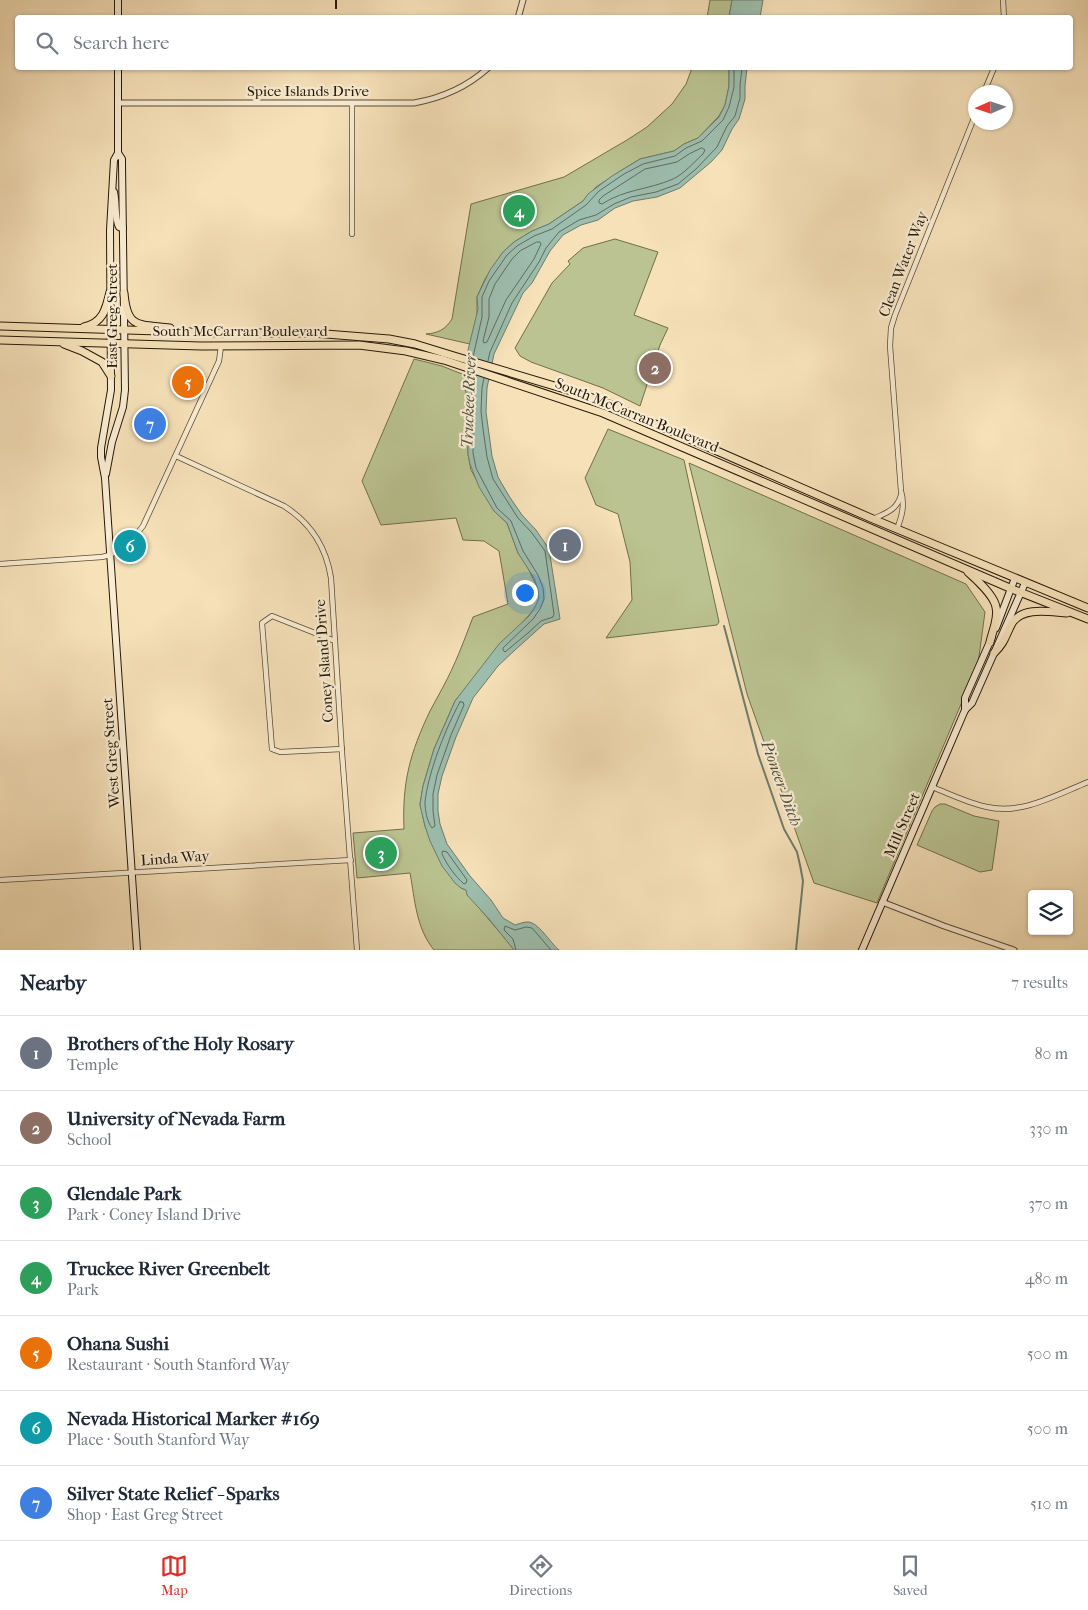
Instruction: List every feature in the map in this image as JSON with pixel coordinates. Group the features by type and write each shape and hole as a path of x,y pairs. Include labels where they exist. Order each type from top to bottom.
{"main road":[{"path":"118,0 118,15"},
{"name":"East Greg Street","path":"110,555 101,448 110,402 112,184 114,160 118,152 118,70"},
{"name":"East Greg Street","path":"105,478 112,442 123,406 125,390 122,160 118,152"},
{"path":"112,184 116,201 117,222 123,228"},
{"path":"73,329 89,326 101,318 106,309 110,292"},
{"path":"124,293 126,311 135,322 210,333"},
{"name":"South McCarran Boulevard","path":"0,326 210,333 313,333 368,336 415,344 505,380 596,410 1088,620"},
{"name":"South McCarran Boulevard","path":"0,340 221,346 375,346 453,359 507,372 578,393 640,418 873,519 1088,608"},
{"path":"56,341 102,362 111,376"},
{"path":"636,427 640,418"},
{"name":"West Greg Street","path":"110,555 137,950"},
{"path":"962,567 984,589 996,606 990,642"},
{"name":"Mill Street","path":"965,710 965,698 990,642 1015,578"},
{"name":"Mill Street","path":"862,950 965,710 972,703 1025,583"},
{"path":"994,653 1003,644 1012,624 1021,614 1034,611 1075,614"}],"street":[{"path":"519,15 523,0"},
{"path":"1003,0 1004,15"},
{"name":"Spice Islands Drive","path":"118,103 404,104 433,99 451,93 485,70"},
{"path":"987,85 993,70"},
{"path":"352,104 352,234"},
{"name":"Clean Water Way","path":"897,529 903,507 890,346 892,328 895,315 969,130"},
{"path":"0,564 96,558 110,555 131,541 142,526 176,456 219,361 221,346"},
{"name":"Coney Island Drive","path":"176,456 284,506 308,525 321,544 329,567 357,950"},
{"path":"873,519 895,508 899,502 901,491"},
{"path":"335,641 272,616 262,623 272,749 280,752 342,748"},
{"path":"932,787 979,805 1011,809 1033,805 1088,782"},
{"name":"Linda Way","path":"0,880 351,860"},
{"path":"882,902 1014,950"}],"green space":[{"path":"710,0 732,0 729,15 708,15"},
{"path":"691,70 729,70 729,86 725,105 719,116 698,138 674,151 640,159 596,187 583,201 549,224 532,231 514,242 503,252 485,279 477,297 477,316 470,344 426,334 441,330 452,319 471,204 564,177 647,127 672,104 686,84"},
{"path":"615,239 658,252 634,315 668,328 660,345 640,406 603,388 531,362 520,356 515,348 552,283 570,264 568,261 583,248"},
{"path":"414,359 442,366 467,376 465,389 468,395 468,454 471,470 494,511 507,523 518,553 526,564 538,589 539,598 536,607 455,701 434,749 423,786 420,804 425,826 438,857 461,888 466,890 514,950 434,950 420,923 410,873 357,878 353,833 404,829 404,797 412,754 430,711 455,662 473,617 508,604 499,551 484,541 463,540 456,518 381,525 362,481"},
{"path":"608,429 684,460 719,622 717,625 606,638 632,600 630,562 618,514 596,505 585,478"},
{"path":"689,463 966,584 985,612 978,664 877,903 814,883 747,694"},
{"path":"940,804 945,804 974,816 999,821 992,870 980,872 917,845 932,811"}],"water":[{"path":"732,0 763,0 760,15 729,15"},
{"name":"Truckee River","path":"729,70 747,70 745,99 739,119 722,150 711,162 680,188 657,197 633,201 615,208 598,220 581,225 563,235 550,251 532,283 523,293 494,354 487,388 486,412 492,456 498,477 509,496 549,549 560,619 544,624 515,650 498,666 473,698 442,776 438,794 438,811 447,844 503,918 515,925 527,922 535,925 559,950 514,950 467,895 466,890 455,883 442,866 430,841 420,805 423,786 434,749 455,701 499,644 529,616 539,598 534,578 518,553 507,523 494,511 479,487 470,464 468,454 468,399 465,389 468,350 478,309 477,297 490,270 503,252 514,242 532,231 549,224 583,201 588,194 612,176 640,159 674,151 698,138 719,117 725,105 729,86"}],"waterway":[{"name":"Pioneer Ditch","path":"724,626 758,754 784,829 797,852 800,865 803,881 796,950"}],"railway":[{"path":"336,0 336,15"}],"place":[{"name":"Truckee River Greenbelt","path":"519,211"},
{"name":"University of Nevada Farm","path":"655,368"},
{"name":"Ohana Sushi","path":"188,382"},
{"name":"Silver State Relief - Sparks","path":"150,424"},
{"name":"Brothers of the Holy Rosary","path":"565,545"},
{"name":"Nevada Historical Marker #169","path":"130,546"},
{"name":"Glendale Park","path":"381,853"}]}
